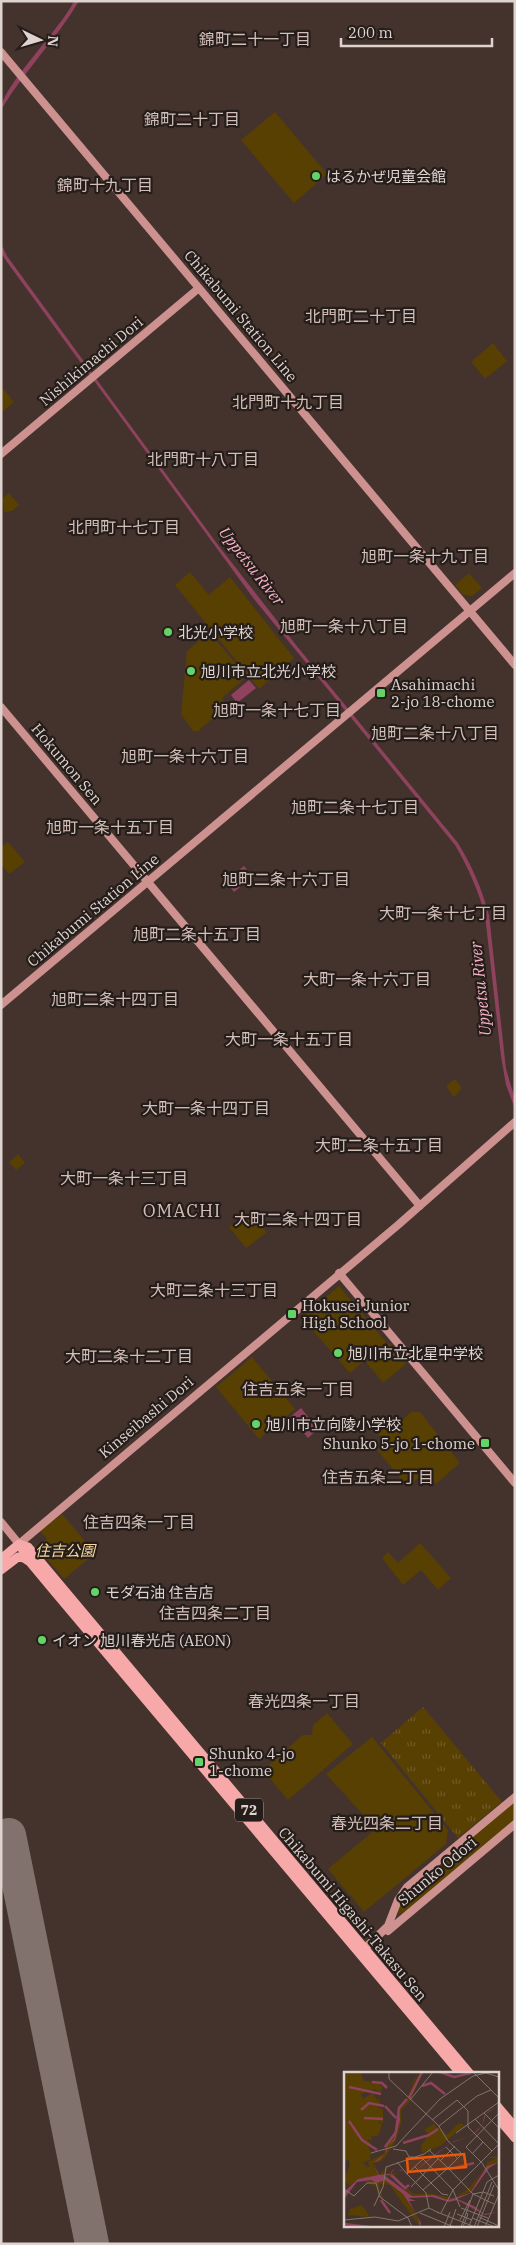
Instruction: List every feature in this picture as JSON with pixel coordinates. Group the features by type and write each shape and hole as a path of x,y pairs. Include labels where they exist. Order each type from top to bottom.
{"main road":[{"name":"Kinseibashi Dori","path":"1,1559 19,1544"},
{"path":"13,1560 19,1544"},
{"name":"72","path":"19,1544 30,1562"},
{"name":"Chikabumi Higashi-Takasu Sen","path":"19,1544 28,1547 362,1951 458,2072"},
{"path":"1,1570 18,1557 30,1562"},
{"name":"Chikabumi Higashi-Takasu Sen","path":"30,1562 362,1951 468,2072"},
{"path":"498,2107 515,2127"},
{"path":"498,2118 515,2138"}],"street":[{"name":"Chikabumi Station Line","path":"1,52 515,665"},
{"name":"Nishikimachi Dori","path":"1,454 199,288"},
{"path":"470,611 515,573"},
{"name":"Chikabumi Station Line","path":"1,1005 470,611"},
{"name":"Hokumon Sen","path":"1,707 420,1206"},
{"name":"Kinseibashi Dori","path":"19,1544 420,1206 513,1124"},
{"path":"339,1273 515,1483"},
{"name":"Chikabumi Higashi-Takasu Sen","path":"1,1522 19,1544"},
{"name":"Shunko Odori","path":"378,1938 388,1926 398,1900 408,1887 515,1797"},
{"name":"Shunko Odori","path":"362,1951 515,1824"}],"green space":[{"path":"275,112 327,174 294,203 241,140"},
{"path":"493,343 507,361 485,379 471,362"},
{"path":"1,386 14,402 1,413"},
{"path":"9,493 19,505 12,511 4,512 3,498"},
{"path":"190,572 209,595 230,577 294,658 259,689 175,585"},
{"path":"469,573 482,588 472,596 463,595 455,585"},
{"path":"209,632 243,672 242,681 222,698 228,706 198,731 193,731 181,714 187,651"},
{"path":"8,842 25,862 9,874 1,864 1,847"},
{"path":"455,1079 462,1088 454,1097 446,1086"},
{"path":"18,1154 25,1163 16,1170 9,1162"},
{"path":"250,1211 267,1232 246,1248 229,1227"},
{"path":"339,1286 386,1342 350,1373 302,1318"},
{"path":"389,1343 406,1364 383,1383 366,1362"},
{"path":"252,1357 295,1409 259,1439 216,1387"},
{"path":"411,1412 420,1412 460,1463 436,1484 425,1472 408,1487 377,1450 386,1443 378,1434 392,1422 396,1426"},
{"name":"住吉公園","path":"62,1514 95,1553 64,1579 37,1547 47,1539 40,1531"},
{"path":"420,1543 451,1578 438,1590 421,1570 403,1585 382,1558 388,1552 398,1563"},
{"path":"423,1707 502,1802 458,1838 381,1743"},
{"path":"327,1713 353,1744 288,1800 263,1770 303,1735 312,1735 313,1725"},
{"path":"372,1737 448,1830 446,1844 364,1912 328,1869 376,1829 326,1774"},
{"path":"515,1800 515,1820 403,1914 398,1913 404,1895 412,1886"}],"shaded area":[{"path":"74,1 79,1 1,110 11,87 57,27"},
{"path":"1,244 7,256 88,367 93,364 89,369 218,545 296,645 458,843 476,878 489,915 506,1069 515,1099 515,1109 506,1085 501,1056 485,915 472,879 455,845 254,599 7,262 1,253"},
{"path":"249,680 256,688 237,703 231,695"},
{"path":"244,866 253,877 234,892 225,881"},
{"path":"301,1408 318,1429 308,1438 290,1417"}],"runway":[{"path":"9,1835 92,2244"}],"place":[{"name":"はるかぜ児童会館","path":"316,176"},
{"name":"北光小学校","path":"168,632"},
{"name":"旭川市立北光小学校","path":"191,671"},
{"name":"Asahimachi 2-jo 18-chome","path":"381,693"},
{"name":"Hokusei Junior High School","path":"292,1314"},
{"name":"旭川市立北星中学校","path":"338,1353"},
{"name":"旭川市立向陵小学校","path":"256,1424"},
{"name":"Shunko 5-jo 1-chome","path":"485,1443"},
{"name":"モダ石油 住吉店","path":"95,1592"},
{"name":"イオン 旭川春光店 (AEON)","path":"42,1640"},
{"name":"Shunko 4-jo 1-chome","path":"199,1762"}],"district":[{"name":"錦町二十一丁目","path":"255,39"},
{"name":"錦町二十丁目","path":"192,119"},
{"name":"錦町十九丁目","path":"105,185"},
{"name":"北門町二十丁目","path":"361,316"},
{"name":"北門町十九丁目","path":"288,402"},
{"name":"北門町十八丁目","path":"203,459"},
{"name":"北門町十七丁目","path":"124,527"},
{"name":"旭町一条十九丁目","path":"425,556"},
{"name":"旭町一条十八丁目","path":"344,626"},
{"name":"旭町一条十七丁目","path":"277,710"},
{"name":"旭町二条十八丁目","path":"435,733"},
{"name":"旭町一条十六丁目","path":"185,756"},
{"name":"旭町二条十七丁目","path":"355,807"},
{"name":"旭町一条十五丁目","path":"110,827"},
{"name":"旭町二条十六丁目","path":"286,879"},
{"name":"大町一条十七丁目","path":"443,913"},
{"name":"旭町二条十五丁目","path":"197,934"},
{"name":"大町一条十六丁目","path":"367,979"},
{"name":"旭町二条十四丁目","path":"115,999"},
{"name":"大町一条十五丁目","path":"289,1039"},
{"name":"大町一条十四丁目","path":"206,1108"},
{"name":"大町二条十五丁目","path":"379,1145"},
{"name":"大町一条十三丁目","path":"124,1178"},
{"name":"OMACHI","path":"182,1210"},
{"name":"大町二条十四丁目","path":"298,1219"},
{"name":"大町二条十三丁目","path":"214,1290"},
{"name":"大町二条十二丁目","path":"129,1356"},
{"name":"住吉五条一丁目","path":"298,1389"},
{"name":"住吉五条二丁目","path":"378,1477"},
{"name":"住吉四条一丁目","path":"139,1522"},
{"name":"住吉四条二丁目","path":"215,1613"},
{"name":"春光四条一丁目","path":"304,1701"},
{"name":"春光四条二丁目","path":"387,1823"}],"water label":[{"name":"Uppetsu River","path":"252,566"},
{"name":"Uppetsu River","path":"480,989"}]}
